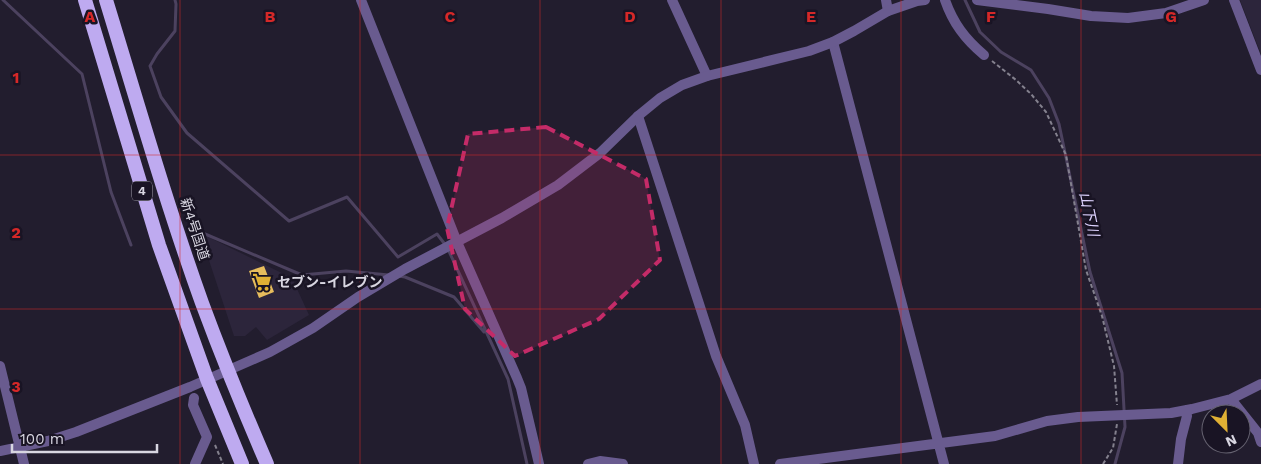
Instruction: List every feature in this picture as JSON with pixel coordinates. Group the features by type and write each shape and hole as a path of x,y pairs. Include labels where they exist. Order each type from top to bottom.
{"highway":[{"name":"4","path":"85,0 158,245 207,379 242,464"},
{"name":"新4号国道","path":"106,0 161,179 202,302 227,370 266,464"}],"street":[{"path":"362,0 457,242 519,383 539,464"},
{"path":"672,0 707,76"},
{"path":"886,0 888,11"},
{"path":"0,451 48,441 76,432 190,387 270,352 313,328 358,297 397,274 502,218 558,185 600,152 660,98 682,85 707,76 809,51 833,42 888,11 925,0"},
{"path":"945,0 951,17 970,44 984,55"},
{"path":"977,0 1091,16 1128,18 1166,13 1204,0"},
{"path":"1234,0 1261,70"},
{"path":"833,42 944,464"},
{"path":"638,116 716,356 745,425 754,464"},
{"path":"0,366 24,464"},
{"path":"780,464 995,436 1047,421 1078,417 1172,413 1231,399 1261,384"},
{"path":"194,398 193,405 207,437 195,464"},
{"path":"1231,399 1258,433 1261,442"},
{"path":"1178,464 1181,439 1187,416 1186,410"},
{"path":"588,464 600,461 623,464"}],"path":[{"path":"984,55 1016,80 1046,112 1066,155 1086,270 1102,316 1114,366 1118,415 1113,448 1103,464"},
{"path":"207,437 214,444 223,464"}],"highlighted area":[{"path":"546,127 646,179 660,260 599,319 515,356 465,309 447,228 468,134"}],"shaded area":[{"path":"1240,0 1261,0 1261,54"},
{"path":"200,233 292,278 309,315 267,340 256,327 245,336 234,336"}],"building":[{"name":"セブン-イレブン","path":"264,266 274,292 259,298 249,271"}],"waterway":[{"path":"3,0 82,74 111,192 131,245"},
{"path":"175,0 175,31 150,66 161,97 187,133 289,221 347,197 398,257 437,234 447,247 508,379 527,464"},
{"name":"山下川","path":"965,0 980,32 1001,52 1031,70 1049,98 1059,124 1090,272 1122,373 1125,427 1115,464"},
{"path":"198,231 302,275 346,271 389,275"},
{"path":"398,276 405,277 454,297 484,332"}],"place":[{"name":"セブン-イレブン","path":"262,282"}]}
